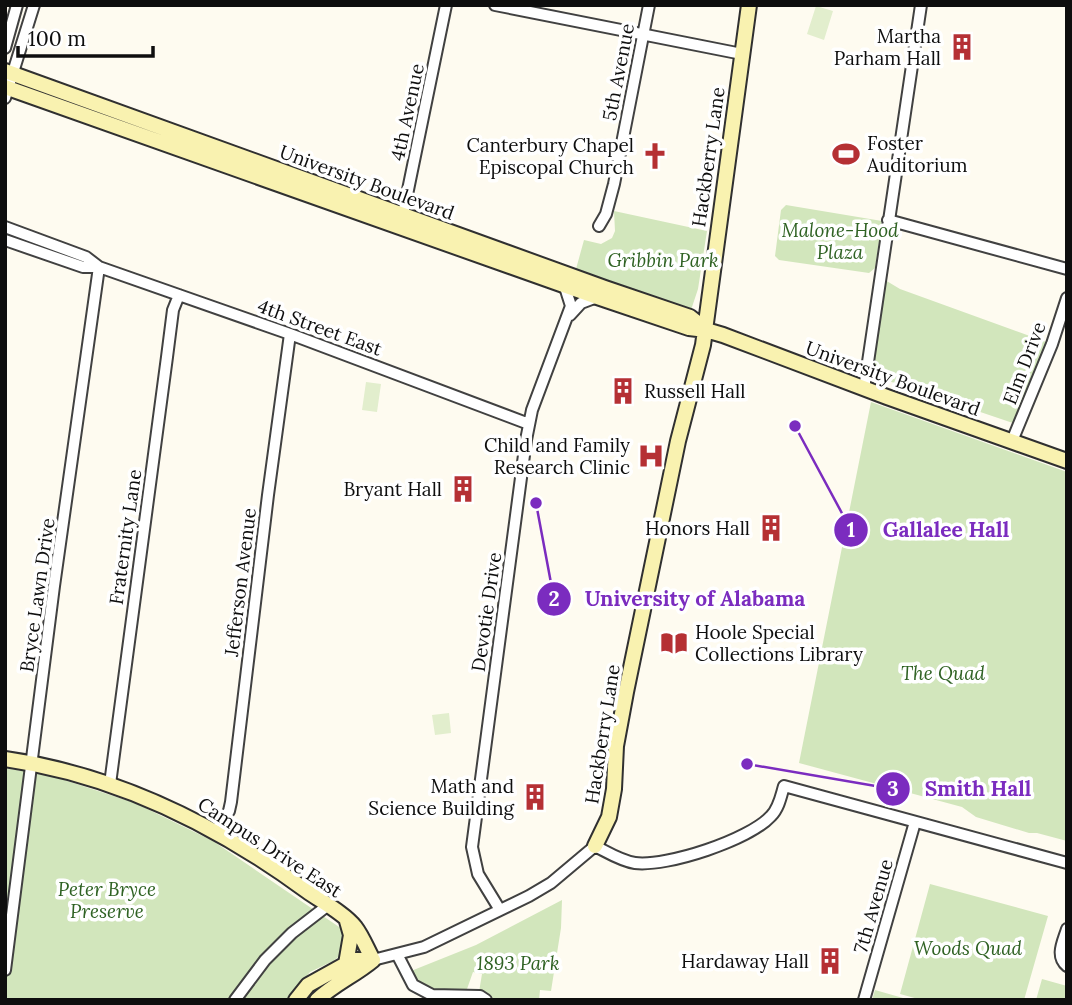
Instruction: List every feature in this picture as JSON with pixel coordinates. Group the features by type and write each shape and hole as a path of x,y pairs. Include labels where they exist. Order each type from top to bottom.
{"main road":[{"name":"Hackberry Lane","path":"595,846 609,817 614,789 616,746 627,686 678,441 706,330 749,5"},
{"name":"University Boulevard","path":"7,84 691,317 706,330"},
{"name":"University Boulevard","path":"401,220 597,297 689,328 706,330 1067,461"},
{"name":"Campus Drive East","path":"5,758 110,784 156,801 216,831 291,879 354,926 373,960"},
{"path":"346,920 351,935 346,964"},
{"name":"Hackberry Lane","path":"296,1000 308,985 353,960 373,960"},
{"name":"Hackberry Lane","path":"317,1000 331,987 354,976 373,960"}],"street":[{"path":"5,48 17,5"},
{"path":"7,84 34,5"},
{"name":"4th Avenue","path":"401,220 446,5"},
{"path":"495,5 742,54"},
{"name":"5th Avenue","path":"599,226 606,215 614,184 649,5"},
{"path":"864,389 921,5"},
{"path":"888,220 1067,269"},
{"name":"4th Street East","path":"5,227 86,257 99,267 290,334 529,424"},
{"name":"4th Street East","path":"5,240 83,267 99,267"},
{"name":"Bryce Lawn Drive","path":"5,970 99,267"},
{"name":"Devotie Drive","path":"500,910 478,874 472,847 529,424 571,306 564,284"},
{"name":"Fraternity Lane","path":"110,784 172,321 179,295"},
{"path":"568,317 581,303 597,297"},
{"name":"Elm Drive","path":"1013,441 1052,344 1067,298"},
{"name":"Jefferson Avenue","path":"216,831 229,811 290,334"},
{"path":"595,846 636,863 686,857 753,830 771,817 784,786 1067,863"},
{"name":"7th Avenue","path":"863,1000 915,822"},
{"name":"Hackberry Lane","path":"373,960 424,947 500,910 551,883 595,846"},
{"path":"235,1000 265,960 292,933 327,905"},
{"path":"1067,929 1060,956 1067,966"},
{"path":"397,954 413,985 432,995 480,996 486,1000"}],"green space":[{"path":"816,6 833,11 824,40 807,34"},
{"name":"Malone-Hood Plaza","path":"786,205 882,221 875,268 869,273 779,260 775,256 781,210"},
{"name":"Gribbin Park","path":"614,211 707,231 698,289 691,310 576,269 584,240 601,244 612,238 615,231"},
{"path":"880,277 900,289 1052,344 1019,425 868,374"},
{"path":"366,382 381,384 377,412 362,410"},
{"name":"The Quad","path":"871,402 1067,472 1067,841 976,817 962,807 799,763"},
{"path":"449,713 451,733 435,735 432,715"},
{"name":"Peter Bryce Preserve","path":"5,768 52,776 135,803 213,841 345,931 345,952 310,972 288,1000 5,1000"},
{"name":"Woods Quad","path":"930,884 1048,916 1024,1000 922,1000 900,994"},
{"name":"1893 Park","path":"562,900 561,928 551,991 540,990 539,1000 496,1000 479,992 482,974 473,972 467,989 451,992 435,990 421,984 411,971 476,945"},
{"path":"1042,979 1067,986 1067,1000 1036,1000"},
{"path":"875,990 910,1000 872,1000"}],"place":[{"name":"Martha Parham Hall","path":"962,47"},
{"name":"Foster Auditorium","path":"846,154"},
{"name":"Canterbury Chapel Episcopal Church","path":"655,156"},
{"name":"Russell Hall","path":"623,391"},
{"name":"Gallalee Hall","path":"795,426"},
{"name":"Child and Family Research Clinic","path":"651,456"},
{"name":"Bryant Hall","path":"463,489"},
{"name":"University of Alabama","path":"536,503"},
{"name":"Honors Hall","path":"771,528"},
{"name":"Hoole Special Collections Library","path":"674,643"},
{"name":"Smith Hall","path":"747,764"},
{"name":"Math and Science Building","path":"535,797"},
{"name":"Hardaway Hall","path":"830,961"}]}
